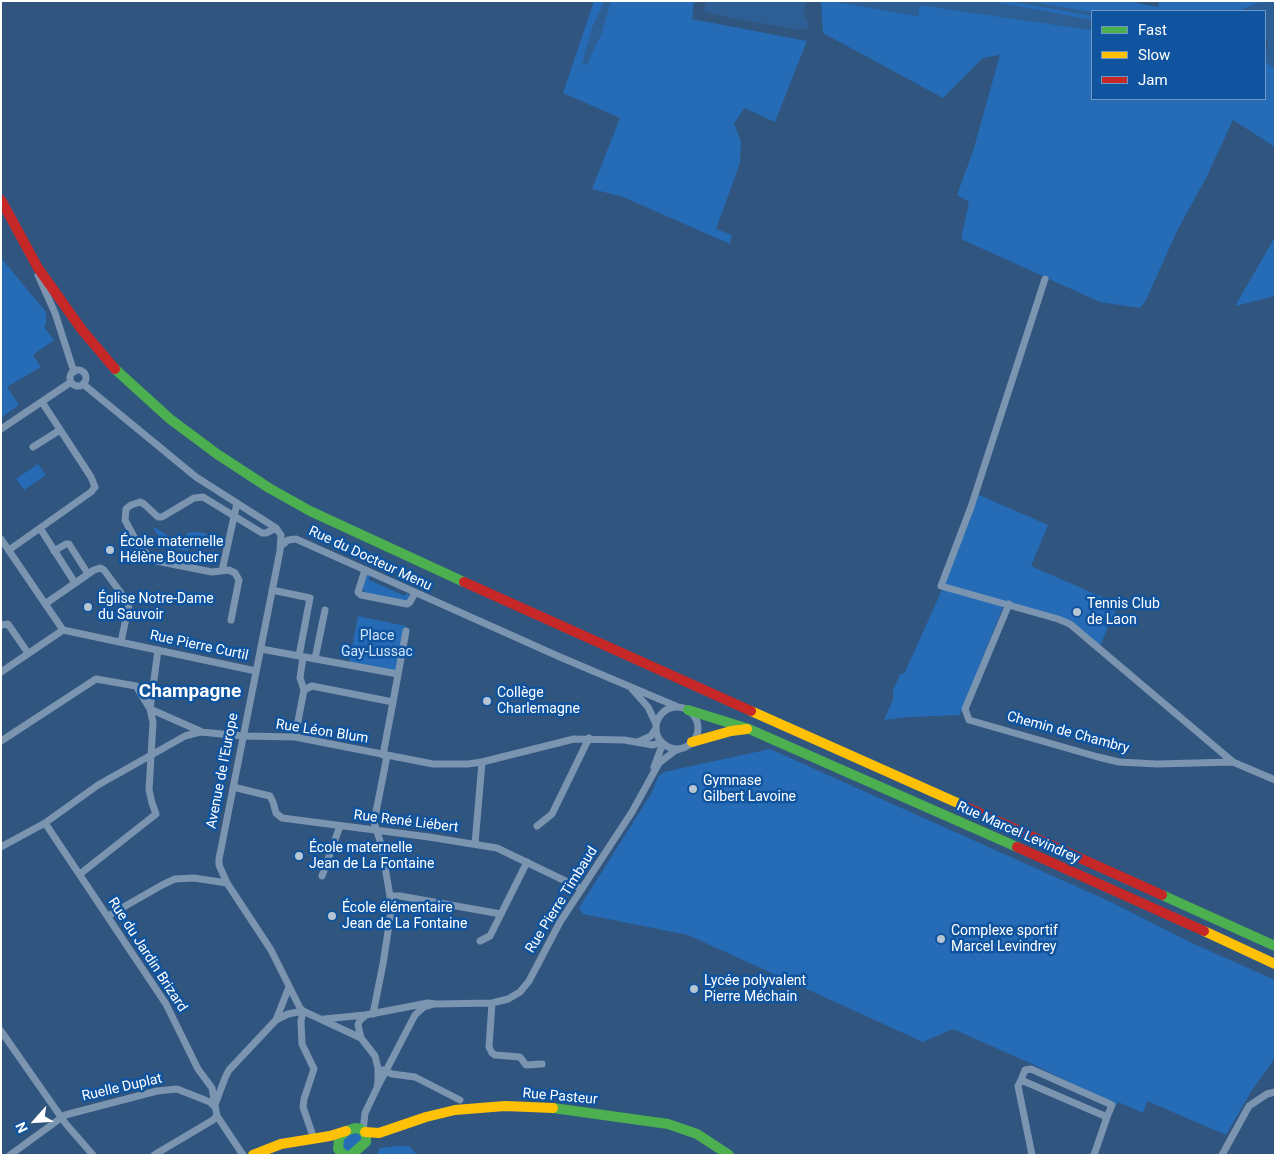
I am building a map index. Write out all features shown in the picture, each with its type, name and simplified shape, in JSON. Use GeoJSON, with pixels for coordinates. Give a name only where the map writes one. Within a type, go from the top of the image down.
{"type":"FeatureCollection","features":[{"type":"Feature","properties":{"kind":"main road"},"geometry":{"type":"LineString","coordinates":[[1,200],[38,268],[82,330],[122,376],[156,407],[191,434],[244,472],[290,501],[389,548],[1275,946]]}},
{"type":"Feature","properties":{"kind":"main road","name":"Rue Marcel Levindrey"},"geometry":{"type":"LineString","coordinates":[[688,710],[749,728],[1103,885],[1275,964]]}},
{"type":"Feature","properties":{"kind":"main road"},"geometry":{"type":"LineString","coordinates":[[692,742],[730,731],[749,728]]}},
{"type":"Feature","properties":{"kind":"main road","name":"Rue Pasteur"},"geometry":{"type":"LineString","coordinates":[[253,1155],[280,1144],[314,1139],[356,1128],[375,1134],[426,1117],[455,1110],[505,1106],[553,1108],[668,1124],[697,1134],[729,1155]]}},
{"type":"Feature","properties":{"kind":"main road"},"geometry":{"type":"LineString","coordinates":[[341,1152],[339,1138],[348,1130]]}},
{"type":"Feature","properties":{"kind":"main road"},"geometry":{"type":"LineString","coordinates":[[364,1131],[367,1140],[365,1145]]}},
{"type":"Feature","properties":{"kind":"main road","name":"Rue Pasteur"},"geometry":{"type":"LineString","coordinates":[[351,1155],[384,1132]]}},
{"type":"Feature","properties":{"kind":"main road"},"geometry":{"type":"LineString","coordinates":[[314,1139],[323,1140],[341,1152]]}},
{"type":"Feature","properties":{"kind":"street"},"geometry":{"type":"LineString","coordinates":[[25,247],[55,313],[74,372]]}},
{"type":"Feature","properties":{"kind":"street"},"geometry":{"type":"LineString","coordinates":[[1045,279],[971,506],[941,586],[1009,604],[1070,624],[1233,762],[1275,780]]}},
{"type":"Feature","properties":{"kind":"street"},"geometry":{"type":"LineString","coordinates":[[79,371],[85,375],[86,380],[83,384],[77,386],[72,382],[70,378],[74,372],[79,371]]}},
{"type":"Feature","properties":{"kind":"street"},"geometry":{"type":"LineString","coordinates":[[1,428],[72,382]]}},
{"type":"Feature","properties":{"kind":"street"},"geometry":{"type":"LineString","coordinates":[[83,384],[196,477],[276,528],[281,535],[281,546]]}},
{"type":"Feature","properties":{"kind":"street"},"geometry":{"type":"LineString","coordinates":[[9,550],[91,492],[95,487],[91,477],[42,402]]}},
{"type":"Feature","properties":{"kind":"street"},"geometry":{"type":"LineString","coordinates":[[33,447],[60,430]]}},
{"type":"Feature","properties":{"kind":"street"},"geometry":{"type":"LineString","coordinates":[[231,620],[239,580],[235,574],[230,570],[212,572],[156,561],[140,548],[125,520],[126,509],[140,502],[158,517],[162,518],[194,498],[203,497],[262,533],[276,528]]}},
{"type":"Feature","properties":{"kind":"street"},"geometry":{"type":"LineString","coordinates":[[222,571],[237,502]]}},
{"type":"Feature","properties":{"kind":"street"},"geometry":{"type":"LineString","coordinates":[[40,528],[75,583]]}},
{"type":"Feature","properties":{"kind":"street"},"geometry":{"type":"LineString","coordinates":[[1,539],[63,630],[1,672]]}},
{"type":"Feature","properties":{"kind":"street","name":"Rue du Docteur Menu"},"geometry":{"type":"LineString","coordinates":[[281,546],[288,540],[296,539],[415,593],[678,707]]}},
{"type":"Feature","properties":{"kind":"street"},"geometry":{"type":"LineString","coordinates":[[54,551],[69,544],[88,574]]}},
{"type":"Feature","properties":{"kind":"street","name":"Avenue de l'Europe"},"geometry":{"type":"LineString","coordinates":[[281,546],[218,859],[220,870],[227,883],[271,950],[298,1005],[303,1011]]}},
{"type":"Feature","properties":{"kind":"street"},"geometry":{"type":"LineString","coordinates":[[45,604],[88,574],[100,568],[104,570],[128,601],[129,607],[121,642]]}},
{"type":"Feature","properties":{"kind":"street"},"geometry":{"type":"LineString","coordinates":[[365,570],[358,592],[361,595],[407,604],[415,593]]}},
{"type":"Feature","properties":{"kind":"street"},"geometry":{"type":"LineString","coordinates":[[272,590],[310,598],[301,656],[300,678],[304,690],[294,737]]}},
{"type":"Feature","properties":{"kind":"street","name":"Chemin de Chambry"},"geometry":{"type":"LineString","coordinates":[[1009,604],[965,709],[969,720],[1119,762],[1134,764],[1233,762]]}},
{"type":"Feature","properties":{"kind":"street"},"geometry":{"type":"LineString","coordinates":[[315,659],[325,610]]}},
{"type":"Feature","properties":{"kind":"street"},"geometry":{"type":"LineString","coordinates":[[1,625],[8,624],[28,653]]}},
{"type":"Feature","properties":{"kind":"street","name":"Rue Pierre Curtil"},"geometry":{"type":"LineString","coordinates":[[63,630],[256,671]]}},
{"type":"Feature","properties":{"kind":"street"},"geometry":{"type":"LineString","coordinates":[[373,1014],[391,912],[390,896],[374,822],[374,814],[406,631]]}},
{"type":"Feature","properties":{"kind":"street"},"geometry":{"type":"LineString","coordinates":[[261,649],[398,674]]}},
{"type":"Feature","properties":{"kind":"street"},"geometry":{"type":"LineString","coordinates":[[80,874],[156,814],[149,790],[152,756],[151,690],[158,650]]}},
{"type":"Feature","properties":{"kind":"street"},"geometry":{"type":"LineString","coordinates":[[1,741],[96,679],[136,686],[150,709],[200,732]]}},
{"type":"Feature","properties":{"kind":"street"},"geometry":{"type":"LineString","coordinates":[[304,690],[312,686],[393,702]]}},
{"type":"Feature","properties":{"kind":"street","name":"Rue du Docteur Menu"},"geometry":{"type":"LineString","coordinates":[[632,688],[648,707],[656,726]]}},
{"type":"Feature","properties":{"kind":"street"},"geometry":{"type":"LineString","coordinates":[[638,742],[651,736],[656,726],[662,714],[666,710],[678,707],[688,710],[698,725],[696,737],[692,742],[680,749],[671,748],[662,742],[657,735],[656,726]]}},
{"type":"Feature","properties":{"kind":"street","name":"Rue Léon Blum"},"geometry":{"type":"LineString","coordinates":[[1,847],[45,823],[86,792],[186,736],[200,732],[243,736],[294,737],[433,764],[482,762],[574,739],[589,738],[653,745],[662,742]]}},
{"type":"Feature","properties":{"kind":"street"},"geometry":{"type":"LineString","coordinates":[[537,826],[552,814],[589,738]]}},
{"type":"Feature","properties":{"kind":"street"},"geometry":{"type":"LineString","coordinates":[[638,742],[650,747],[656,760]]}},
{"type":"Feature","properties":{"kind":"street","name":"Rue Pierre Timbaud"},"geometry":{"type":"LineString","coordinates":[[653,773],[662,742]]}},
{"type":"Feature","properties":{"kind":"street","name":"Rue Pierre Timbaud"},"geometry":{"type":"LineString","coordinates":[[322,1019],[373,1014],[428,1003],[492,1003],[508,999],[520,992],[560,922],[632,812],[653,773],[665,758],[680,749]]}},
{"type":"Feature","properties":{"kind":"street"},"geometry":{"type":"LineString","coordinates":[[475,844],[482,762]]}},
{"type":"Feature","properties":{"kind":"street","name":"Rue René Liébert"},"geometry":{"type":"LineString","coordinates":[[233,787],[270,796],[276,813],[282,818],[475,844],[505,850],[582,889]]}},
{"type":"Feature","properties":{"kind":"street","name":"Rue du Jardin Brizard"},"geometry":{"type":"LineString","coordinates":[[45,823],[166,1004],[198,1069],[212,1088],[217,1116],[243,1155]]}},
{"type":"Feature","properties":{"kind":"street"},"geometry":{"type":"LineString","coordinates":[[322,876],[340,826]]}},
{"type":"Feature","properties":{"kind":"street"},"geometry":{"type":"LineString","coordinates":[[480,942],[490,936],[527,862]]}},
{"type":"Feature","properties":{"kind":"street"},"geometry":{"type":"LineString","coordinates":[[108,916],[175,879],[194,878],[227,883]]}},
{"type":"Feature","properties":{"kind":"street"},"geometry":{"type":"LineString","coordinates":[[390,896],[400,896],[501,914]]}},
{"type":"Feature","properties":{"kind":"street"},"geometry":{"type":"LineString","coordinates":[[276,1020],[289,987]]}},
{"type":"Feature","properties":{"kind":"street"},"geometry":{"type":"LineString","coordinates":[[492,1003],[489,1048],[492,1053],[520,1057],[526,1065],[542,1064]]}},
{"type":"Feature","properties":{"kind":"street"},"geometry":{"type":"LineString","coordinates":[[348,1130],[365,1113],[407,1030],[420,1010],[428,1005],[436,1004]]}},
{"type":"Feature","properties":{"kind":"street"},"geometry":{"type":"LineString","coordinates":[[397,1009],[404,1011],[408,1016],[407,1030]]}},
{"type":"Feature","properties":{"kind":"street"},"geometry":{"type":"LineString","coordinates":[[215,1108],[229,1070],[276,1020],[288,1014],[303,1011],[361,1038]]}},
{"type":"Feature","properties":{"kind":"street"},"geometry":{"type":"LineString","coordinates":[[303,1011],[301,1041],[314,1069],[303,1107],[314,1139]]}},
{"type":"Feature","properties":{"kind":"street"},"geometry":{"type":"LineString","coordinates":[[365,1015],[358,1025],[361,1038],[374,1056],[378,1068],[377,1088]]}},
{"type":"Feature","properties":{"kind":"street"},"geometry":{"type":"LineString","coordinates":[[1,1031],[62,1117],[93,1155]]}},
{"type":"Feature","properties":{"kind":"street"},"geometry":{"type":"LineString","coordinates":[[378,1068],[387,1072],[415,1077],[460,1100]]}},
{"type":"Feature","properties":{"kind":"street"},"geometry":{"type":"LineString","coordinates":[[1032,1155],[1018,1086],[1025,1070],[1031,1069],[1112,1105],[1094,1155]]}},
{"type":"Feature","properties":{"kind":"street"},"geometry":{"type":"LineString","coordinates":[[1021,1080],[1107,1117]]}},
{"type":"Feature","properties":{"kind":"street","name":"Ruelle Duplat"},"geometry":{"type":"LineString","coordinates":[[10,1155],[68,1114],[157,1092],[177,1089],[210,1102],[215,1108]]}},
{"type":"Feature","properties":{"kind":"street"},"geometry":{"type":"LineString","coordinates":[[1222,1155],[1250,1106],[1267,1094],[1275,1092]]}},
{"type":"Feature","properties":{"kind":"street"},"geometry":{"type":"LineString","coordinates":[[364,1131],[365,1113]]}},
{"type":"Feature","properties":{"kind":"street"},"geometry":{"type":"LineString","coordinates":[[154,1155],[217,1116]]}},
{"type":"Feature","properties":{"kind":"green space"},"geometry":{"type":"Polygon","coordinates":[[[594,1],[694,1],[692,19],[807,41],[775,122],[744,108],[734,124],[741,141],[740,163],[716,229],[732,235],[730,244],[623,197],[592,189],[620,118],[563,93],[594,1]]]}},
{"type":"Feature","properties":{"kind":"green space"},"geometry":{"type":"Polygon","coordinates":[[[821,1],[832,1],[917,16],[920,5],[1091,30],[1091,100],[1266,100],[1266,61],[1275,70],[1275,147],[1233,120],[1206,178],[1177,231],[1146,300],[1140,308],[1100,302],[961,239],[969,202],[957,195],[973,151],[1000,55],[983,58],[943,98],[823,33],[821,1]]]}},
{"type":"Feature","properties":{"kind":"green space"},"geometry":{"type":"Polygon","coordinates":[[[988,1],[1127,1],[1158,7],[1159,1],[1264,1],[1242,10],[1091,10],[1091,20],[988,1]]]}},
{"type":"Feature","properties":{"kind":"green space"},"geometry":{"type":"Polygon","coordinates":[[[1275,237],[1275,296],[1235,306],[1275,237]]]}},
{"type":"Feature","properties":{"kind":"green space"},"geometry":{"type":"Polygon","coordinates":[[[1,258],[46,312],[46,325],[44,327],[54,340],[33,355],[41,367],[7,387],[19,405],[1,418],[1,258]]]}},
{"type":"Feature","properties":{"kind":"green space"},"geometry":{"type":"Polygon","coordinates":[[[38,464],[46,475],[24,490],[16,479],[38,464]]]}},
{"type":"Feature","properties":{"kind":"green space","name":"Tennis Club de Laon"},"geometry":{"type":"Polygon","coordinates":[[[979,495],[1048,525],[1031,566],[1118,604],[1100,646],[1067,620],[1005,602],[960,715],[884,720],[893,700],[893,690],[901,673],[904,674],[941,592],[976,497],[979,495]]]}},
{"type":"Feature","properties":{"kind":"green space"},"geometry":{"type":"Polygon","coordinates":[[[153,528],[156,528],[189,549],[187,551],[165,546],[153,528]]]}},
{"type":"Feature","properties":{"kind":"green space"},"geometry":{"type":"Polygon","coordinates":[[[187,533],[206,533],[210,541],[206,544],[200,541],[198,543],[204,546],[190,547],[187,542],[187,533]]]}},
{"type":"Feature","properties":{"kind":"green space"},"geometry":{"type":"Polygon","coordinates":[[[368,574],[370,575],[369,580],[405,596],[408,592],[410,599],[405,602],[367,595],[362,588],[365,577],[368,574]]]}},
{"type":"Feature","properties":{"kind":"green space","name":"Place Gay-Lussac"},"geometry":{"type":"Polygon","coordinates":[[[358,616],[406,626],[398,672],[349,663],[358,616]]]}},
{"type":"Feature","properties":{"kind":"green space","name":"Complexe sportif Marcel Levindrey"},"geometry":{"type":"Polygon","coordinates":[[[770,749],[1111,902],[1192,943],[1275,980],[1275,1058],[1252,1090],[1226,1135],[1147,1101],[1143,1113],[1118,1102],[1117,1105],[953,1029],[923,1042],[688,935],[583,914],[579,908],[651,794],[658,777],[664,772],[770,749]]]}},
{"type":"Feature","properties":{"kind":"green space"},"geometry":{"type":"Polygon","coordinates":[[[356,1130],[364,1140],[350,1153],[343,1151],[340,1140],[356,1130]]]}},
{"type":"Feature","properties":{"kind":"green space"},"geometry":{"type":"Polygon","coordinates":[[[409,1146],[417,1155],[377,1155],[380,1148],[409,1146]]]}},
{"type":"Feature","properties":{"kind":"shaded area"},"geometry":{"type":"Polygon","coordinates":[[[604,1],[611,1],[602,32],[587,65],[582,64],[592,28],[604,1]]]}},
{"type":"Feature","properties":{"kind":"shaded area"},"geometry":{"type":"Polygon","coordinates":[[[706,1],[807,1],[804,10],[808,28],[800,30],[726,17],[704,11],[706,1]]]}},
{"type":"Feature","properties":{"kind":"shaded area"},"geometry":{"type":"Polygon","coordinates":[[[832,1],[988,1],[1091,20],[1091,30],[920,5],[918,16],[832,1]]]}},
{"type":"Feature","properties":{"kind":"shaded area"},"geometry":{"type":"Polygon","coordinates":[[[1008,1],[1033,2],[1091,12],[1091,16],[1008,1]]]}},
{"type":"Feature","properties":{"kind":"shaded area"},"geometry":{"type":"Polygon","coordinates":[[[1264,1],[1275,1],[1275,70],[1266,61],[1268,41],[1266,39],[1266,10],[1243,9],[1264,1]]]}},
{"type":"Feature","properties":{"kind":"traffic: fast"},"geometry":{"type":"LineString","coordinates":[[115,369],[170,419],[217,454],[269,488],[310,511],[464,582]]}},
{"type":"Feature","properties":{"kind":"traffic: fast"},"geometry":{"type":"LineString","coordinates":[[688,710],[749,729],[1017,847]]}},
{"type":"Feature","properties":{"kind":"traffic: fast"},"geometry":{"type":"LineString","coordinates":[[1162,895],[1275,946]]}},
{"type":"Feature","properties":{"kind":"traffic: fast"},"geometry":{"type":"LineString","coordinates":[[553,1108],[668,1124],[697,1134],[729,1155]]}},
{"type":"Feature","properties":{"kind":"traffic: fast"},"geometry":{"type":"LineString","coordinates":[[344,1155],[338,1149],[339,1138],[346,1131],[355,1128],[361,1129],[366,1135],[366,1142],[351,1155]]}},
{"type":"Feature","properties":{"kind":"traffic: slow"},"geometry":{"type":"LineString","coordinates":[[751,711],[962,805]]}},
{"type":"Feature","properties":{"kind":"traffic: slow"},"geometry":{"type":"LineString","coordinates":[[692,742],[731,731],[747,729]]}},
{"type":"Feature","properties":{"kind":"traffic: slow"},"geometry":{"type":"LineString","coordinates":[[1204,931],[1275,964]]}},
{"type":"Feature","properties":{"kind":"traffic: slow"},"geometry":{"type":"LineString","coordinates":[[365,1132],[379,1133],[426,1117],[455,1110],[505,1106],[553,1108]]}},
{"type":"Feature","properties":{"kind":"traffic: slow"},"geometry":{"type":"LineString","coordinates":[[253,1155],[281,1144],[330,1136],[346,1131]]}},
{"type":"Feature","properties":{"kind":"traffic: jam"},"geometry":{"type":"LineString","coordinates":[[1,200],[38,268],[82,330],[115,369]]}},
{"type":"Feature","properties":{"kind":"traffic: jam"},"geometry":{"type":"LineString","coordinates":[[464,582],[751,711]]}},
{"type":"Feature","properties":{"kind":"traffic: jam"},"geometry":{"type":"LineString","coordinates":[[962,805],[1162,895]]}},
{"type":"Feature","properties":{"kind":"traffic: jam"},"geometry":{"type":"LineString","coordinates":[[1017,847],[1204,931]]}},
{"type":"Feature","properties":{"kind":"place","name":"École maternelle Hélène Boucher"},"geometry":{"type":"Point","coordinates":[110,550]}},
{"type":"Feature","properties":{"kind":"place","name":"Église Notre-Dame du Sauvoir"},"geometry":{"type":"Point","coordinates":[88,607]}},
{"type":"Feature","properties":{"kind":"place","name":"Tennis Club de Laon"},"geometry":{"type":"Point","coordinates":[1077,612]}},
{"type":"Feature","properties":{"kind":"place","name":"Collège Charlemagne"},"geometry":{"type":"Point","coordinates":[487,701]}},
{"type":"Feature","properties":{"kind":"place","name":"Gymnase Gilbert Lavoine"},"geometry":{"type":"Point","coordinates":[693,789]}},
{"type":"Feature","properties":{"kind":"place","name":"École maternelle Jean de La Fontaine"},"geometry":{"type":"Point","coordinates":[299,856]}},
{"type":"Feature","properties":{"kind":"place","name":"École élémentaire Jean de La Fontaine"},"geometry":{"type":"Point","coordinates":[332,916]}},
{"type":"Feature","properties":{"kind":"place","name":"Complexe sportif Marcel Levindrey"},"geometry":{"type":"Point","coordinates":[941,939]}},
{"type":"Feature","properties":{"kind":"place","name":"Lycée polyvalent Pierre Méchain"},"geometry":{"type":"Point","coordinates":[694,989]}},
{"type":"Feature","properties":{"kind":"district","name":"Champagne"},"geometry":{"type":"Point","coordinates":[190,692]}}]}
